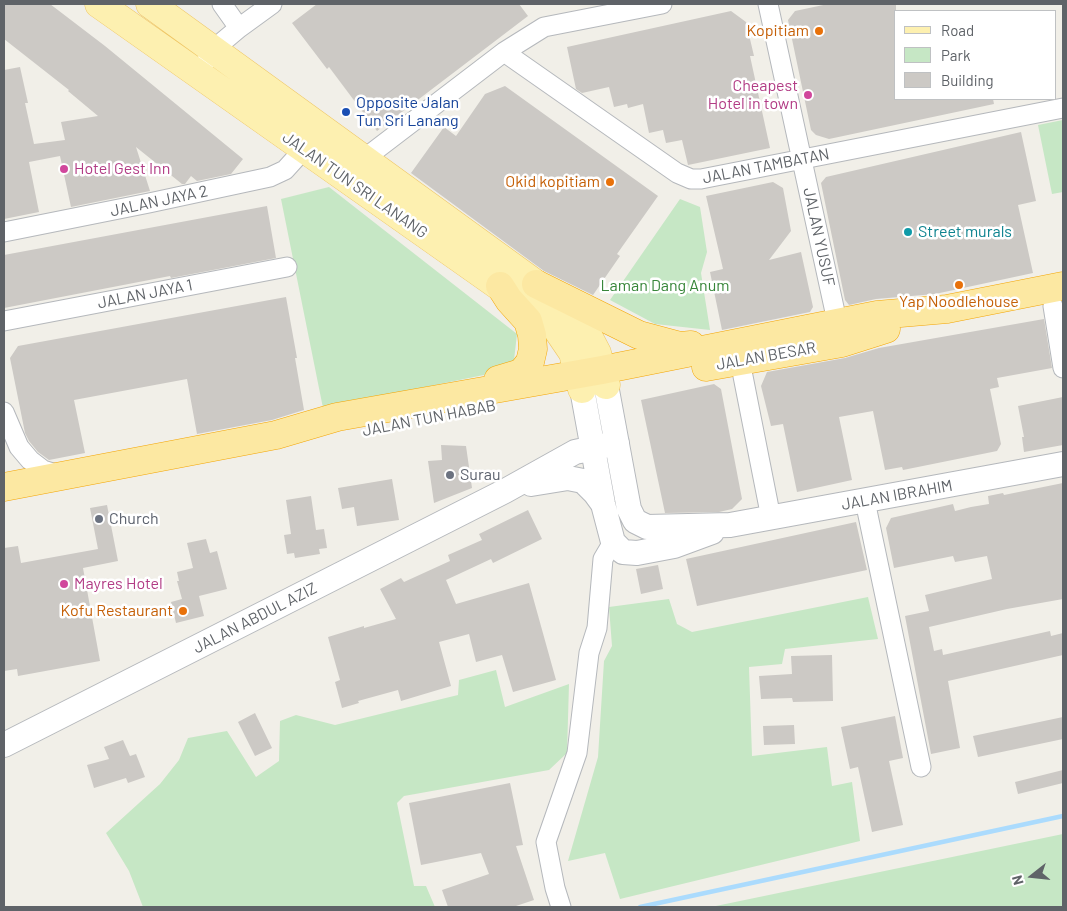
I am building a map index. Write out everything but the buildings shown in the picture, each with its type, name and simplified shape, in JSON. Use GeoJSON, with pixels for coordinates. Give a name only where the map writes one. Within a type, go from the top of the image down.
{"type":"FeatureCollection","features":[{"type":"Feature","properties":{"kind":"highway"},"geometry":{"type":"LineString","coordinates":[[536,284],[639,335],[680,346],[731,353]]}},
{"type":"Feature","properties":{"kind":"highway"},"geometry":{"type":"LineString","coordinates":[[452,396],[518,374],[527,368],[530,362],[533,350],[531,328],[528,321],[509,300],[500,286]]}},
{"type":"Feature","properties":{"kind":"highway","name":"JALAN BESAR"},"geometry":{"type":"LineString","coordinates":[[592,379],[840,333],[947,309],[1058,296]]}},
{"type":"Feature","properties":{"kind":"highway","name":"JALAN TUN HABAB"},"geometry":{"type":"LineString","coordinates":[[4,487],[276,435],[337,417],[452,396],[592,379]]}},
{"type":"Feature","properties":{"kind":"highway","name":"JALAN TUN HABAB"},"geometry":{"type":"LineString","coordinates":[[276,435],[337,435],[592,379]]}},
{"type":"Feature","properties":{"kind":"main road","name":"JALAN TUN SRI LANANG"},"geometry":{"type":"LineString","coordinates":[[99,4],[554,325],[592,379]]}},
{"type":"Feature","properties":{"kind":"main road","name":"JALAN TUN SRI LANANG"},"geometry":{"type":"LineString","coordinates":[[150,4],[536,284],[566,310],[586,332],[597,353],[592,379]]}},
{"type":"Feature","properties":{"kind":"street"},"geometry":{"type":"LineString","coordinates":[[222,4],[240,28]]}},
{"type":"Feature","properties":{"kind":"street"},"geometry":{"type":"LineString","coordinates":[[198,74],[214,50],[272,4]]}},
{"type":"Feature","properties":{"kind":"street"},"geometry":{"type":"LineString","coordinates":[[343,175],[504,52],[544,27],[662,4]]}},
{"type":"Feature","properties":{"kind":"street","name":"JALAN YUSUF"},"geometry":{"type":"LineString","coordinates":[[768,4],[840,333]]}},
{"type":"Feature","properties":{"kind":"street","name":"JALAN TAMBATAN"},"geometry":{"type":"LineString","coordinates":[[504,52],[681,176],[691,179],[702,179],[1063,108]]}},
{"type":"Feature","properties":{"kind":"street","name":"JALAN JAYA 2"},"geometry":{"type":"LineString","coordinates":[[4,232],[270,178],[285,170],[304,149]]}},
{"type":"Feature","properties":{"kind":"street","name":"JALAN JAYA 1"},"geometry":{"type":"LineString","coordinates":[[4,322],[287,267]]}},
{"type":"Feature","properties":{"kind":"street"},"geometry":{"type":"LineString","coordinates":[[1058,296],[1063,368]]}},
{"type":"Feature","properties":{"kind":"street"},"geometry":{"type":"LineString","coordinates":[[731,353],[771,518]]}},
{"type":"Feature","properties":{"kind":"street"},"geometry":{"type":"LineString","coordinates":[[561,907],[555,888],[546,842],[578,753],[589,653],[597,628],[603,559],[613,542],[603,504],[592,447],[592,379]]}},
{"type":"Feature","properties":{"kind":"street","name":"JALAN IBRAHIM"},"geometry":{"type":"LineString","coordinates":[[592,379],[617,443],[629,509],[635,521],[647,527],[730,525],[1063,464]]}},
{"type":"Feature","properties":{"kind":"street"},"geometry":{"type":"LineString","coordinates":[[4,412],[19,447],[30,460],[42,470],[59,475]]}},
{"type":"Feature","properties":{"kind":"street"},"geometry":{"type":"LineString","coordinates":[[505,491],[575,452],[617,443]]}},
{"type":"Feature","properties":{"kind":"street"},"geometry":{"type":"LineString","coordinates":[[505,491],[568,478],[582,481],[595,493],[603,504]]}},
{"type":"Feature","properties":{"kind":"street","name":"JALAN ABDUL AZIZ"},"geometry":{"type":"LineString","coordinates":[[4,745],[505,491]]}},
{"type":"Feature","properties":{"kind":"street"},"geometry":{"type":"LineString","coordinates":[[866,501],[921,767]]}},
{"type":"Feature","properties":{"kind":"street","name":"JALAN IBRAHIM"},"geometry":{"type":"LineString","coordinates":[[613,542],[623,552],[637,553],[674,546],[730,525]]}},
{"type":"Feature","properties":{"kind":"green space"},"geometry":{"type":"Polygon","coordinates":[[[1063,120],[1063,192],[1052,194],[1038,125],[1063,120]]]}},
{"type":"Feature","properties":{"kind":"green space"},"geometry":{"type":"Polygon","coordinates":[[[329,187],[517,334],[513,369],[323,408],[281,199],[329,187]]]}},
{"type":"Feature","properties":{"kind":"green space","name":"Laman Dang Anum"},"geometry":{"type":"Polygon","coordinates":[[[680,199],[700,207],[707,252],[701,273],[710,330],[655,324],[610,300],[680,199]]]}},
{"type":"Feature","properties":{"kind":"green space"},"geometry":{"type":"Polygon","coordinates":[[[868,597],[878,639],[785,649],[782,664],[749,667],[752,756],[827,747],[832,786],[852,782],[860,841],[620,899],[605,853],[568,861],[598,757],[604,661],[612,646],[609,607],[669,599],[677,624],[692,632],[868,597]]]}},
{"type":"Feature","properties":{"kind":"green space"},"geometry":{"type":"Polygon","coordinates":[[[496,670],[505,707],[569,684],[567,753],[549,770],[404,796],[397,803],[414,886],[426,886],[435,907],[143,907],[129,871],[106,833],[160,784],[179,760],[188,738],[227,731],[256,777],[279,761],[280,721],[296,715],[335,725],[458,695],[459,680],[496,670]]]}},
{"type":"Feature","properties":{"kind":"green space"},"geometry":{"type":"Polygon","coordinates":[[[1063,834],[1063,907],[711,907],[1063,834]]]}},
{"type":"Feature","properties":{"kind":"waterway"},"geometry":{"type":"LineString","coordinates":[[640,907],[1063,816]]}},
{"type":"Feature","properties":{"kind":"place","name":"Kopitiam"},"geometry":{"type":"Point","coordinates":[819,31]}},
{"type":"Feature","properties":{"kind":"place","name":"Cheapest Hotel in town"},"geometry":{"type":"Point","coordinates":[808,95]}},
{"type":"Feature","properties":{"kind":"place","name":"Opposite Jalan Tun Sri Lanang"},"geometry":{"type":"Point","coordinates":[346,112]}},
{"type":"Feature","properties":{"kind":"place","name":"Hotel Gest Inn"},"geometry":{"type":"Point","coordinates":[64,169]}},
{"type":"Feature","properties":{"kind":"place","name":"Okid kopitiam"},"geometry":{"type":"Point","coordinates":[610,182]}},
{"type":"Feature","properties":{"kind":"place","name":"Street murals"},"geometry":{"type":"Point","coordinates":[908,232]}},
{"type":"Feature","properties":{"kind":"place","name":"Yap Noodlehouse"},"geometry":{"type":"Point","coordinates":[959,285]}},
{"type":"Feature","properties":{"kind":"place","name":"Surau"},"geometry":{"type":"Point","coordinates":[450,475]}},
{"type":"Feature","properties":{"kind":"place","name":"Church"},"geometry":{"type":"Point","coordinates":[99,519]}},
{"type":"Feature","properties":{"kind":"place","name":"Mayres Hotel"},"geometry":{"type":"Point","coordinates":[64,584]}},
{"type":"Feature","properties":{"kind":"place","name":"Kofu Restaurant"},"geometry":{"type":"Point","coordinates":[183,611]}}]}
